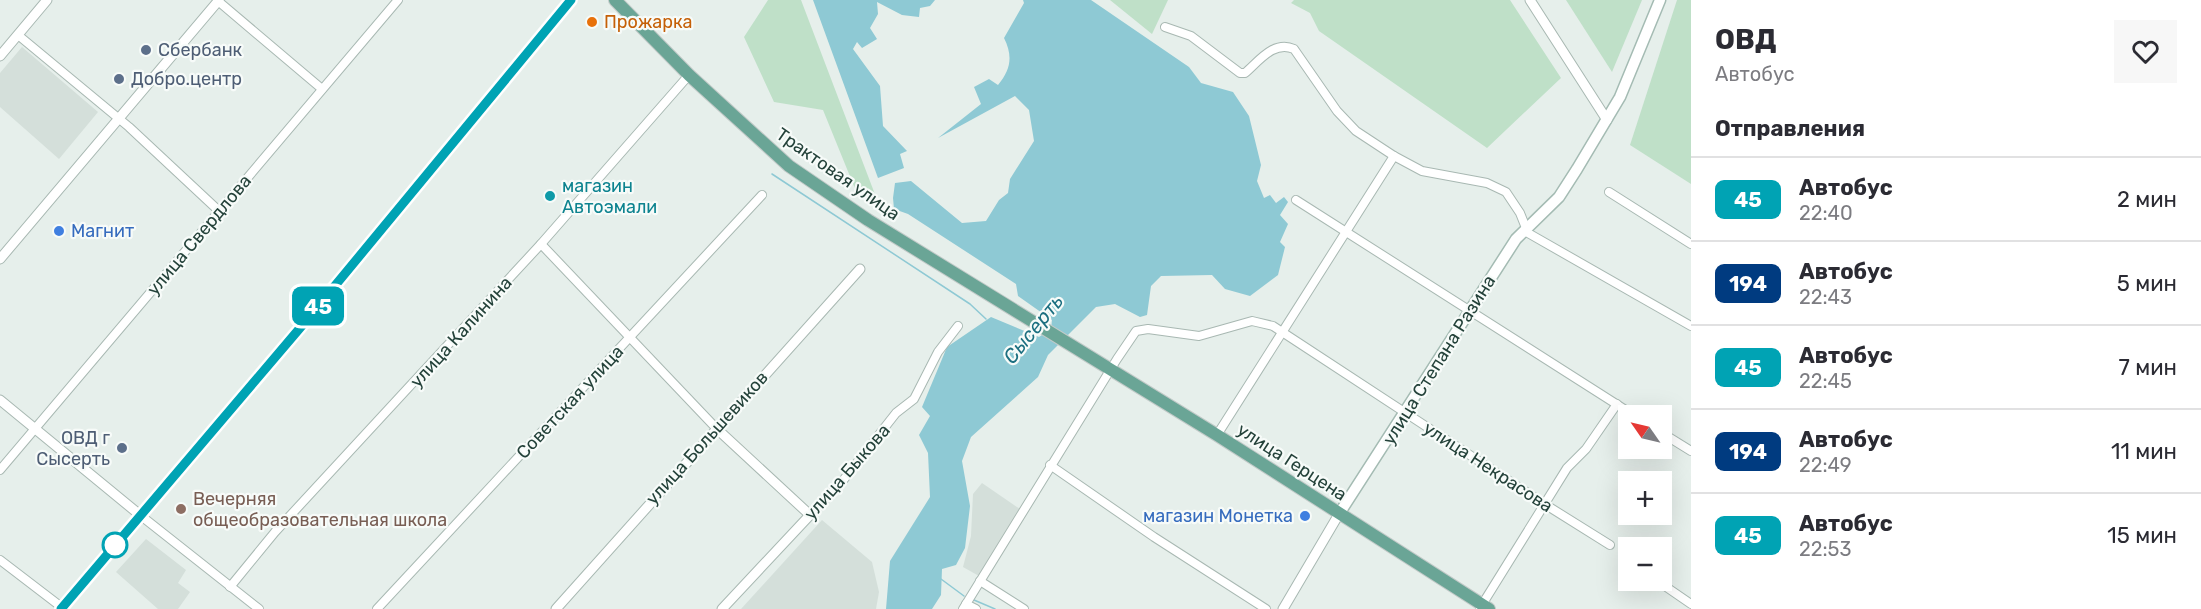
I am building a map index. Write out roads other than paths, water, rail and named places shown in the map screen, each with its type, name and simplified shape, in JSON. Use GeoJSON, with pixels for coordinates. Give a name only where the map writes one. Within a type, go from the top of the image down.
{"type":"FeatureCollection","features":[{"type":"Feature","properties":{"kind":"main road"},"geometry":{"type":"LineString","coordinates":[[62,609],[300,328],[571,0]]}},
{"type":"Feature","properties":{"kind":"main road","name":"Трактовая улица"},"geometry":{"type":"LineString","coordinates":[[615,0],[689,75],[789,166],[868,220],[1074,348]]}},
{"type":"Feature","properties":{"kind":"main road","name":"улица Степана Разина"},"geometry":{"type":"LineString","coordinates":[[1339,514],[1525,229],[1559,197],[1607,120],[1633,69],[1660,0]]}},
{"type":"Feature","properties":{"kind":"main road","name":"улица Герцена"},"geometry":{"type":"LineString","coordinates":[[1074,348],[1112,369],[1217,435],[1483,608]]}},
{"type":"Feature","properties":{"kind":"street"},"geometry":{"type":"LineString","coordinates":[[0,56],[47,0]]}},
{"type":"Feature","properties":{"kind":"street"},"geometry":{"type":"LineString","coordinates":[[0,259],[218,0],[322,89]]}},
{"type":"Feature","properties":{"kind":"street","name":"улица Свердлова"},"geometry":{"type":"LineString","coordinates":[[0,470],[398,0]]}},
{"type":"Feature","properties":{"kind":"street"},"geometry":{"type":"LineString","coordinates":[[1530,0],[1607,120]]}},
{"type":"Feature","properties":{"kind":"street"},"geometry":{"type":"LineString","coordinates":[[1165,27],[1191,36],[1240,73],[1245,73],[1265,53],[1286,45],[1294,49],[1337,111],[1356,131],[1422,171],[1487,183],[1506,192],[1520,213],[1528,233],[1691,326]]}},
{"type":"Feature","properties":{"kind":"street"},"geometry":{"type":"LineString","coordinates":[[18,35],[118,118],[219,211]]}},
{"type":"Feature","properties":{"kind":"street","name":"улица Калинина"},"geometry":{"type":"LineString","coordinates":[[230,587],[275,532],[541,244],[689,75]]}},
{"type":"Feature","properties":{"kind":"street"},"geometry":{"type":"LineString","coordinates":[[1217,435],[1394,156]]}},
{"type":"Feature","properties":{"kind":"street"},"geometry":{"type":"LineString","coordinates":[[1609,192],[1691,244]]}},
{"type":"Feature","properties":{"kind":"street","name":"Советская улица"},"geometry":{"type":"LineString","coordinates":[[377,609],[762,195]]}},
{"type":"Feature","properties":{"kind":"street"},"geometry":{"type":"LineString","coordinates":[[1296,200],[1617,404],[1586,449],[1567,468],[1483,608]]}},
{"type":"Feature","properties":{"kind":"street"},"geometry":{"type":"LineString","coordinates":[[541,244],[716,428],[810,515]]}},
{"type":"Feature","properties":{"kind":"street","name":"улица Большевиков"},"geometry":{"type":"LineString","coordinates":[[556,609],[860,269]]}},
{"type":"Feature","properties":{"kind":"street","name":"улица Некрасова"},"geometry":{"type":"LineString","coordinates":[[1112,369],[1136,331],[1148,329],[1199,336],[1252,321],[1273,326],[1546,506],[1610,545]]}},
{"type":"Feature","properties":{"kind":"street","name":"улица Быкова"},"geometry":{"type":"LineString","coordinates":[[722,609],[868,452],[896,413],[914,399],[938,352],[958,326]]}},
{"type":"Feature","properties":{"kind":"street"},"geometry":{"type":"LineString","coordinates":[[976,609],[964,606],[1112,369]]}},
{"type":"Feature","properties":{"kind":"street"},"geometry":{"type":"LineString","coordinates":[[0,400],[140,516],[259,609]]}},
{"type":"Feature","properties":{"kind":"street"},"geometry":{"type":"LineString","coordinates":[[1672,439],[1691,451]]}},
{"type":"Feature","properties":{"kind":"street"},"geometry":{"type":"LineString","coordinates":[[1050,465],[1154,537],[1266,609]]}},
{"type":"Feature","properties":{"kind":"street","name":"улица Степана Разина"},"geometry":{"type":"LineString","coordinates":[[1283,609],[1339,514]]}},
{"type":"Feature","properties":{"kind":"street"},"geometry":{"type":"LineString","coordinates":[[0,560],[62,609]]}},
{"type":"Feature","properties":{"kind":"street"},"geometry":{"type":"LineString","coordinates":[[980,581],[1024,609]]}},
{"type":"Feature","properties":{"kind":"street"},"geometry":{"type":"LineString","coordinates":[[1672,591],[1691,604]]}},
{"type":"Feature","properties":{"kind":"water"},"geometry":{"type":"Polygon","coordinates":[[[813,0],[935,0],[930,6],[920,8],[919,17],[902,15],[877,2],[878,14],[870,28],[877,39],[862,48],[857,42],[853,49],[880,86],[883,126],[907,151],[900,154],[904,168],[878,178],[813,0]]]}},
{"type":"Feature","properties":{"kind":"water"},"geometry":{"type":"Polygon","coordinates":[[[1023,0],[1091,0],[1189,67],[1201,83],[1233,92],[1249,116],[1261,165],[1257,181],[1264,198],[1270,195],[1276,203],[1284,197],[1288,202],[1280,215],[1288,224],[1280,242],[1285,247],[1278,275],[1250,296],[1225,289],[1212,275],[1161,276],[1151,286],[1147,315],[1140,317],[1115,304],[1096,307],[1048,355],[1038,377],[971,437],[962,461],[970,506],[965,548],[956,565],[942,569],[941,595],[932,609],[886,609],[890,561],[930,497],[928,453],[919,435],[930,416],[922,407],[947,347],[991,317],[1039,337],[1051,329],[1052,320],[1018,296],[1016,284],[908,214],[894,209],[893,198],[895,183],[911,181],[962,223],[986,221],[999,200],[1008,193],[1010,179],[1034,141],[1029,110],[1015,96],[938,138],[981,104],[974,87],[989,79],[998,85],[1002,79],[1009,62],[1009,51],[1004,38],[1024,3],[1023,0]]]}},
{"type":"Feature","properties":{"kind":"waterway"},"geometry":{"type":"LineString","coordinates":[[772,174],[970,304],[986,319]]}},
{"type":"Feature","properties":{"kind":"waterway"},"geometry":{"type":"LineString","coordinates":[[941,579],[964,596]]}},
{"type":"Feature","properties":{"kind":"waterway"},"geometry":{"type":"LineString","coordinates":[[974,600],[995,609]]}},
{"type":"Feature","properties":{"kind":"place","name":"Прожарка"},"geometry":{"type":"Point","coordinates":[592,22]}},
{"type":"Feature","properties":{"kind":"place","name":"Сбербанк"},"geometry":{"type":"Point","coordinates":[146,50]}},
{"type":"Feature","properties":{"kind":"place","name":"Добро.центр"},"geometry":{"type":"Point","coordinates":[119,79]}},
{"type":"Feature","properties":{"kind":"place","name":"магазин Автоэмали"},"geometry":{"type":"Point","coordinates":[550,196]}},
{"type":"Feature","properties":{"kind":"place","name":"Магнит"},"geometry":{"type":"Point","coordinates":[59,231]}},
{"type":"Feature","properties":{"kind":"place","name":"ОВД г Сысерть"},"geometry":{"type":"Point","coordinates":[122,448]}},
{"type":"Feature","properties":{"kind":"place","name":"Вечерняя общеобразовательная школа"},"geometry":{"type":"Point","coordinates":[181,509]}},
{"type":"Feature","properties":{"kind":"place","name":"магазин Монетка"},"geometry":{"type":"Point","coordinates":[1305,516]}},
{"type":"Feature","properties":{"kind":"water label","name":"Сысерть"},"geometry":{"type":"Point","coordinates":[1033,329]}}]}
